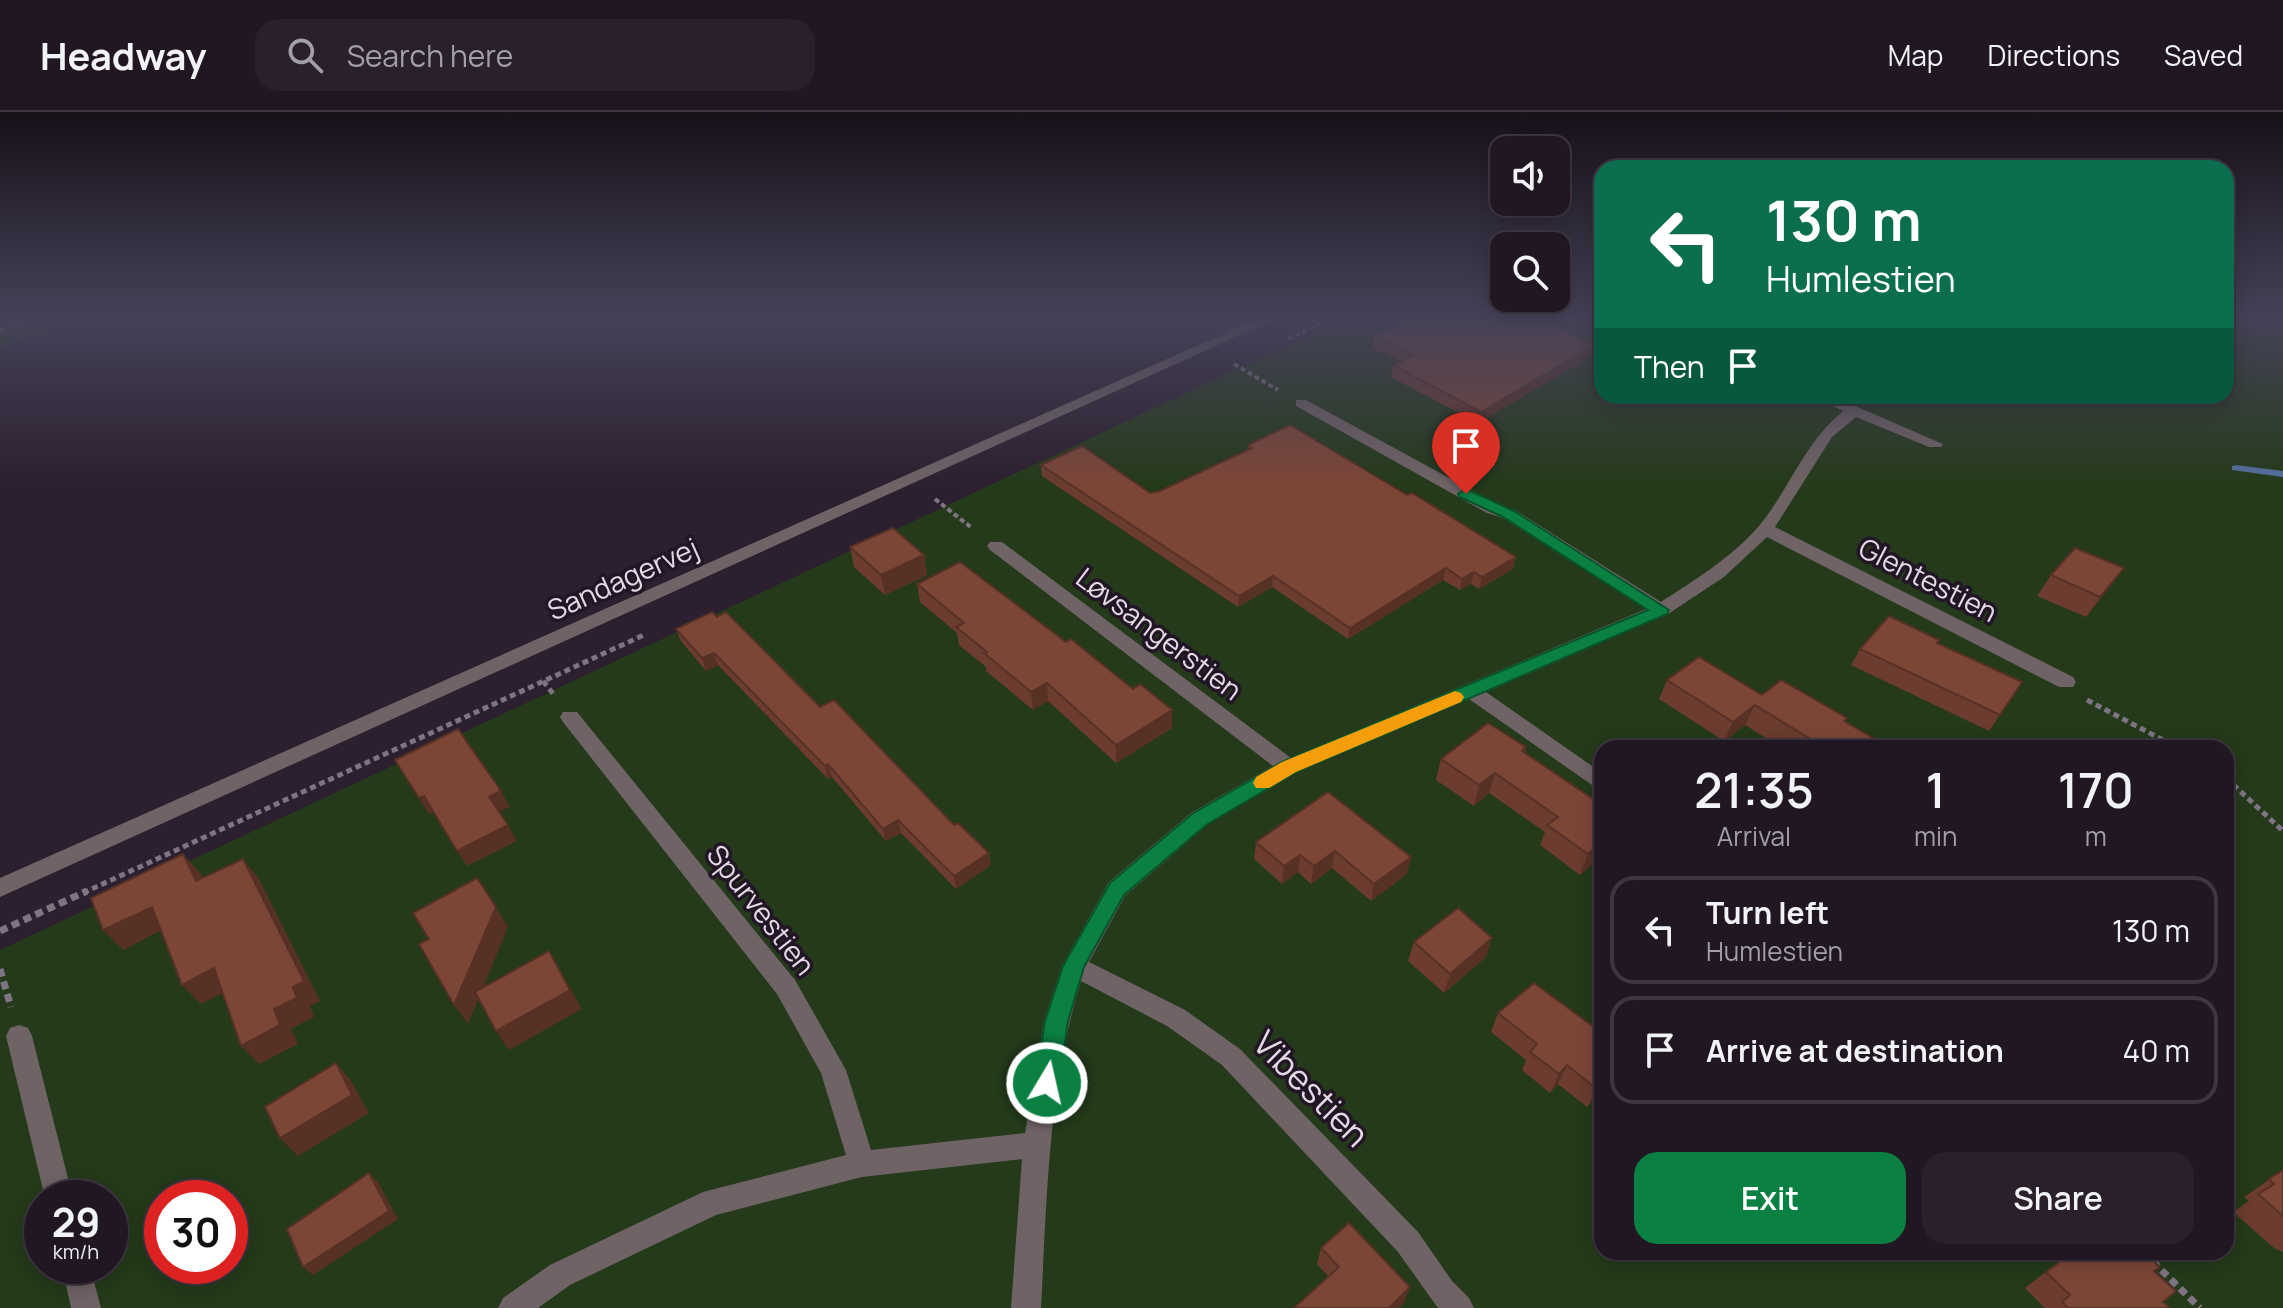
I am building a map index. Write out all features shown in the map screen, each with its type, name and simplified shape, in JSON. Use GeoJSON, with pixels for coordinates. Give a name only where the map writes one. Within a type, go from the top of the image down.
{"type":"FeatureCollection","features":[{"type":"Feature","properties":{"kind":"street","name":"Sandagervej"},"geometry":{"type":"LineString","coordinates":[[0,888],[1144,375]]}},
{"type":"Feature","properties":{"kind":"street"},"geometry":{"type":"LineString","coordinates":[[1301,403],[1493,509],[1509,514],[1661,610]]}},
{"type":"Feature","properties":{"kind":"street"},"geometry":{"type":"LineString","coordinates":[[1839,404],[1935,444]]}},
{"type":"Feature","properties":{"kind":"street"},"geometry":{"type":"LineString","coordinates":[[1026,1308],[1037,1145],[1056,1021],[1074,966],[1117,889],[1199,819],[1289,767],[1661,610],[1718,573],[1765,529],[1826,434],[1854,410]]}},
{"type":"Feature","properties":{"kind":"street","name":"Glentestien"},"geometry":{"type":"LineString","coordinates":[[1765,529],[2066,682]]}},
{"type":"Feature","properties":{"kind":"street","name":"Løvsangerstien"},"geometry":{"type":"LineString","coordinates":[[996,546],[1289,767]]}},
{"type":"Feature","properties":{"kind":"street"},"geometry":{"type":"LineString","coordinates":[[1471,691],[1594,778]]}},
{"type":"Feature","properties":{"kind":"street","name":"Spurvestien"},"geometry":{"type":"LineString","coordinates":[[570,717],[786,987],[833,1070],[862,1164]]}},
{"type":"Feature","properties":{"kind":"street","name":"Vibestien"},"geometry":{"type":"LineString","coordinates":[[1074,966],[1176,1018],[1231,1057],[1408,1242],[1442,1291],[1459,1308]]}},
{"type":"Feature","properties":{"kind":"street"},"geometry":{"type":"LineString","coordinates":[[19,1036],[55,1180]]}},
{"type":"Feature","properties":{"kind":"street"},"geometry":{"type":"LineString","coordinates":[[513,1308],[560,1275],[713,1202],[862,1164],[1037,1145]]}},
{"type":"Feature","properties":{"kind":"street"},"geometry":{"type":"LineString","coordinates":[[80,1284],[86,1308]]}},
{"type":"Feature","properties":{"kind":"path"},"geometry":{"type":"LineString","coordinates":[[1253,375],[1301,403]]}},
{"type":"Feature","properties":{"kind":"path"},"geometry":{"type":"LineString","coordinates":[[935,499],[996,546]]}},
{"type":"Feature","properties":{"kind":"path"},"geometry":{"type":"LineString","coordinates":[[2066,682],[2062,687],[2163,740]]}},
{"type":"Feature","properties":{"kind":"path"},"geometry":{"type":"LineString","coordinates":[[2234,785],[2283,831]]}},
{"type":"Feature","properties":{"kind":"path"},"geometry":{"type":"LineString","coordinates":[[2151,1260],[2200,1308]]}},
{"type":"Feature","properties":{"kind":"green space"},"geometry":{"type":"Polygon","coordinates":[[[1225,375],[1594,375],[1594,404],[2234,404],[2234,375],[2283,375],[2283,1308],[0,1308],[0,950],[1225,375]]]}},
{"type":"Feature","properties":{"kind":"building"},"geometry":{"type":"Polygon","coordinates":[[[1411,375],[1544,375],[1481,412],[1411,375]]]}},
{"type":"Feature","properties":{"kind":"building"},"geometry":{"type":"Polygon","coordinates":[[[1290,425],[1407,495],[1412,493],[1516,557],[1482,577],[1474,572],[1462,579],[1446,568],[1350,628],[1273,576],[1239,596],[1041,465],[1082,446],[1150,493],[1252,448],[1248,445],[1290,425]]]}},
{"type":"Feature","properties":{"kind":"building"},"geometry":{"type":"Polygon","coordinates":[[[893,528],[924,555],[881,575],[850,547],[893,528]]]}},
{"type":"Feature","properties":{"kind":"building"},"geometry":{"type":"Polygon","coordinates":[[[2075,548],[2124,568],[2100,597],[2051,575],[2075,548]]]}},
{"type":"Feature","properties":{"kind":"building"},"geometry":{"type":"Polygon","coordinates":[[[960,562],[1066,642],[1071,639],[1133,689],[1140,684],[1172,710],[1116,745],[1047,683],[1031,692],[956,627],[964,623],[917,584],[960,562]]]}},
{"type":"Feature","properties":{"kind":"building"},"geometry":{"type":"Polygon","coordinates":[[[712,612],[717,617],[726,612],[820,707],[834,700],[954,825],[958,823],[989,853],[954,876],[898,820],[883,829],[828,764],[825,766],[714,653],[702,658],[676,629],[712,612]]]}},
{"type":"Feature","properties":{"kind":"building"},"geometry":{"type":"Polygon","coordinates":[[[1889,616],[1939,640],[1937,643],[2022,682],[2000,715],[1860,649],[1889,616]]]}},
{"type":"Feature","properties":{"kind":"building"},"geometry":{"type":"Polygon","coordinates":[[[1699,657],[1762,695],[1781,680],[1847,718],[1844,721],[1876,740],[1812,740],[1755,705],[1733,722],[1667,680],[1699,657]]]}},
{"type":"Feature","properties":{"kind":"building"},"geometry":{"type":"Polygon","coordinates":[[[1488,723],[1526,747],[1522,751],[1594,800],[1594,849],[1588,854],[1547,825],[1558,817],[1495,773],[1479,785],[1441,759],[1488,723]]]}},
{"type":"Feature","properties":{"kind":"building"},"geometry":{"type":"Polygon","coordinates":[[[458,729],[501,791],[489,797],[508,825],[457,851],[424,796],[419,798],[395,760],[458,729]]]}},
{"type":"Feature","properties":{"kind":"building"},"geometry":{"type":"Polygon","coordinates":[[[1328,792],[1411,857],[1374,884],[1335,851],[1314,866],[1300,855],[1284,866],[1256,842],[1328,792]]]}},
{"type":"Feature","properties":{"kind":"building"},"geometry":{"type":"Polygon","coordinates":[[[183,854],[196,881],[243,859],[304,981],[293,987],[297,998],[274,1009],[280,1025],[241,1046],[214,968],[182,985],[152,907],[103,930],[91,898],[183,854]]]}},
{"type":"Feature","properties":{"kind":"building"},"geometry":{"type":"Polygon","coordinates":[[[477,878],[496,907],[454,1005],[419,944],[429,939],[413,913],[477,878]]]}},
{"type":"Feature","properties":{"kind":"building"},"geometry":{"type":"Polygon","coordinates":[[[1458,908],[1492,938],[1450,974],[1414,942],[1458,908]]]}},
{"type":"Feature","properties":{"kind":"building"},"geometry":{"type":"Polygon","coordinates":[[[549,951],[570,990],[496,1031],[475,992],[549,951]]]}},
{"type":"Feature","properties":{"kind":"building"},"geometry":{"type":"Polygon","coordinates":[[[1534,983],[1594,1027],[1594,1087],[1567,1065],[1559,1074],[1530,1052],[1537,1044],[1498,1013],[1534,983]]]}},
{"type":"Feature","properties":{"kind":"building"},"geometry":{"type":"Polygon","coordinates":[[[336,1063],[352,1095],[280,1138],[265,1107],[336,1063]]]}},
{"type":"Feature","properties":{"kind":"building"},"geometry":{"type":"Polygon","coordinates":[[[2283,1170],[2283,1216],[2258,1194],[2274,1184],[2269,1179],[2283,1170]]]}},
{"type":"Feature","properties":{"kind":"building"},"geometry":{"type":"Polygon","coordinates":[[[369,1173],[389,1211],[303,1267],[287,1229],[369,1173]]]}},
{"type":"Feature","properties":{"kind":"building"},"geometry":{"type":"Polygon","coordinates":[[[1349,1223],[1410,1287],[1389,1308],[1294,1308],[1339,1267],[1321,1248],[1349,1223]]]}},
{"type":"Feature","properties":{"kind":"building"},"geometry":{"type":"Polygon","coordinates":[[[2062,1260],[2152,1260],[2160,1267],[2154,1271],[2176,1291],[2163,1302],[2170,1308],[2068,1308],[2062,1302],[2070,1295],[2046,1272],[2062,1260]]]}},
{"type":"Feature","properties":{"kind":"waterway"},"geometry":{"type":"LineString","coordinates":[[2236,468],[2283,474]]}},
{"type":"Feature","properties":{"kind":"slow traffic"},"geometry":{"type":"LineString","coordinates":[[1262,783],[1289,767],[1455,697]]}},
{"type":"Feature","properties":{"kind":"route"},"geometry":{"type":"LineString","coordinates":[[1047,1083],[1056,1021],[1074,966],[1117,889],[1199,819],[1289,767],[1661,610],[1509,514],[1466,494]]}}]}
